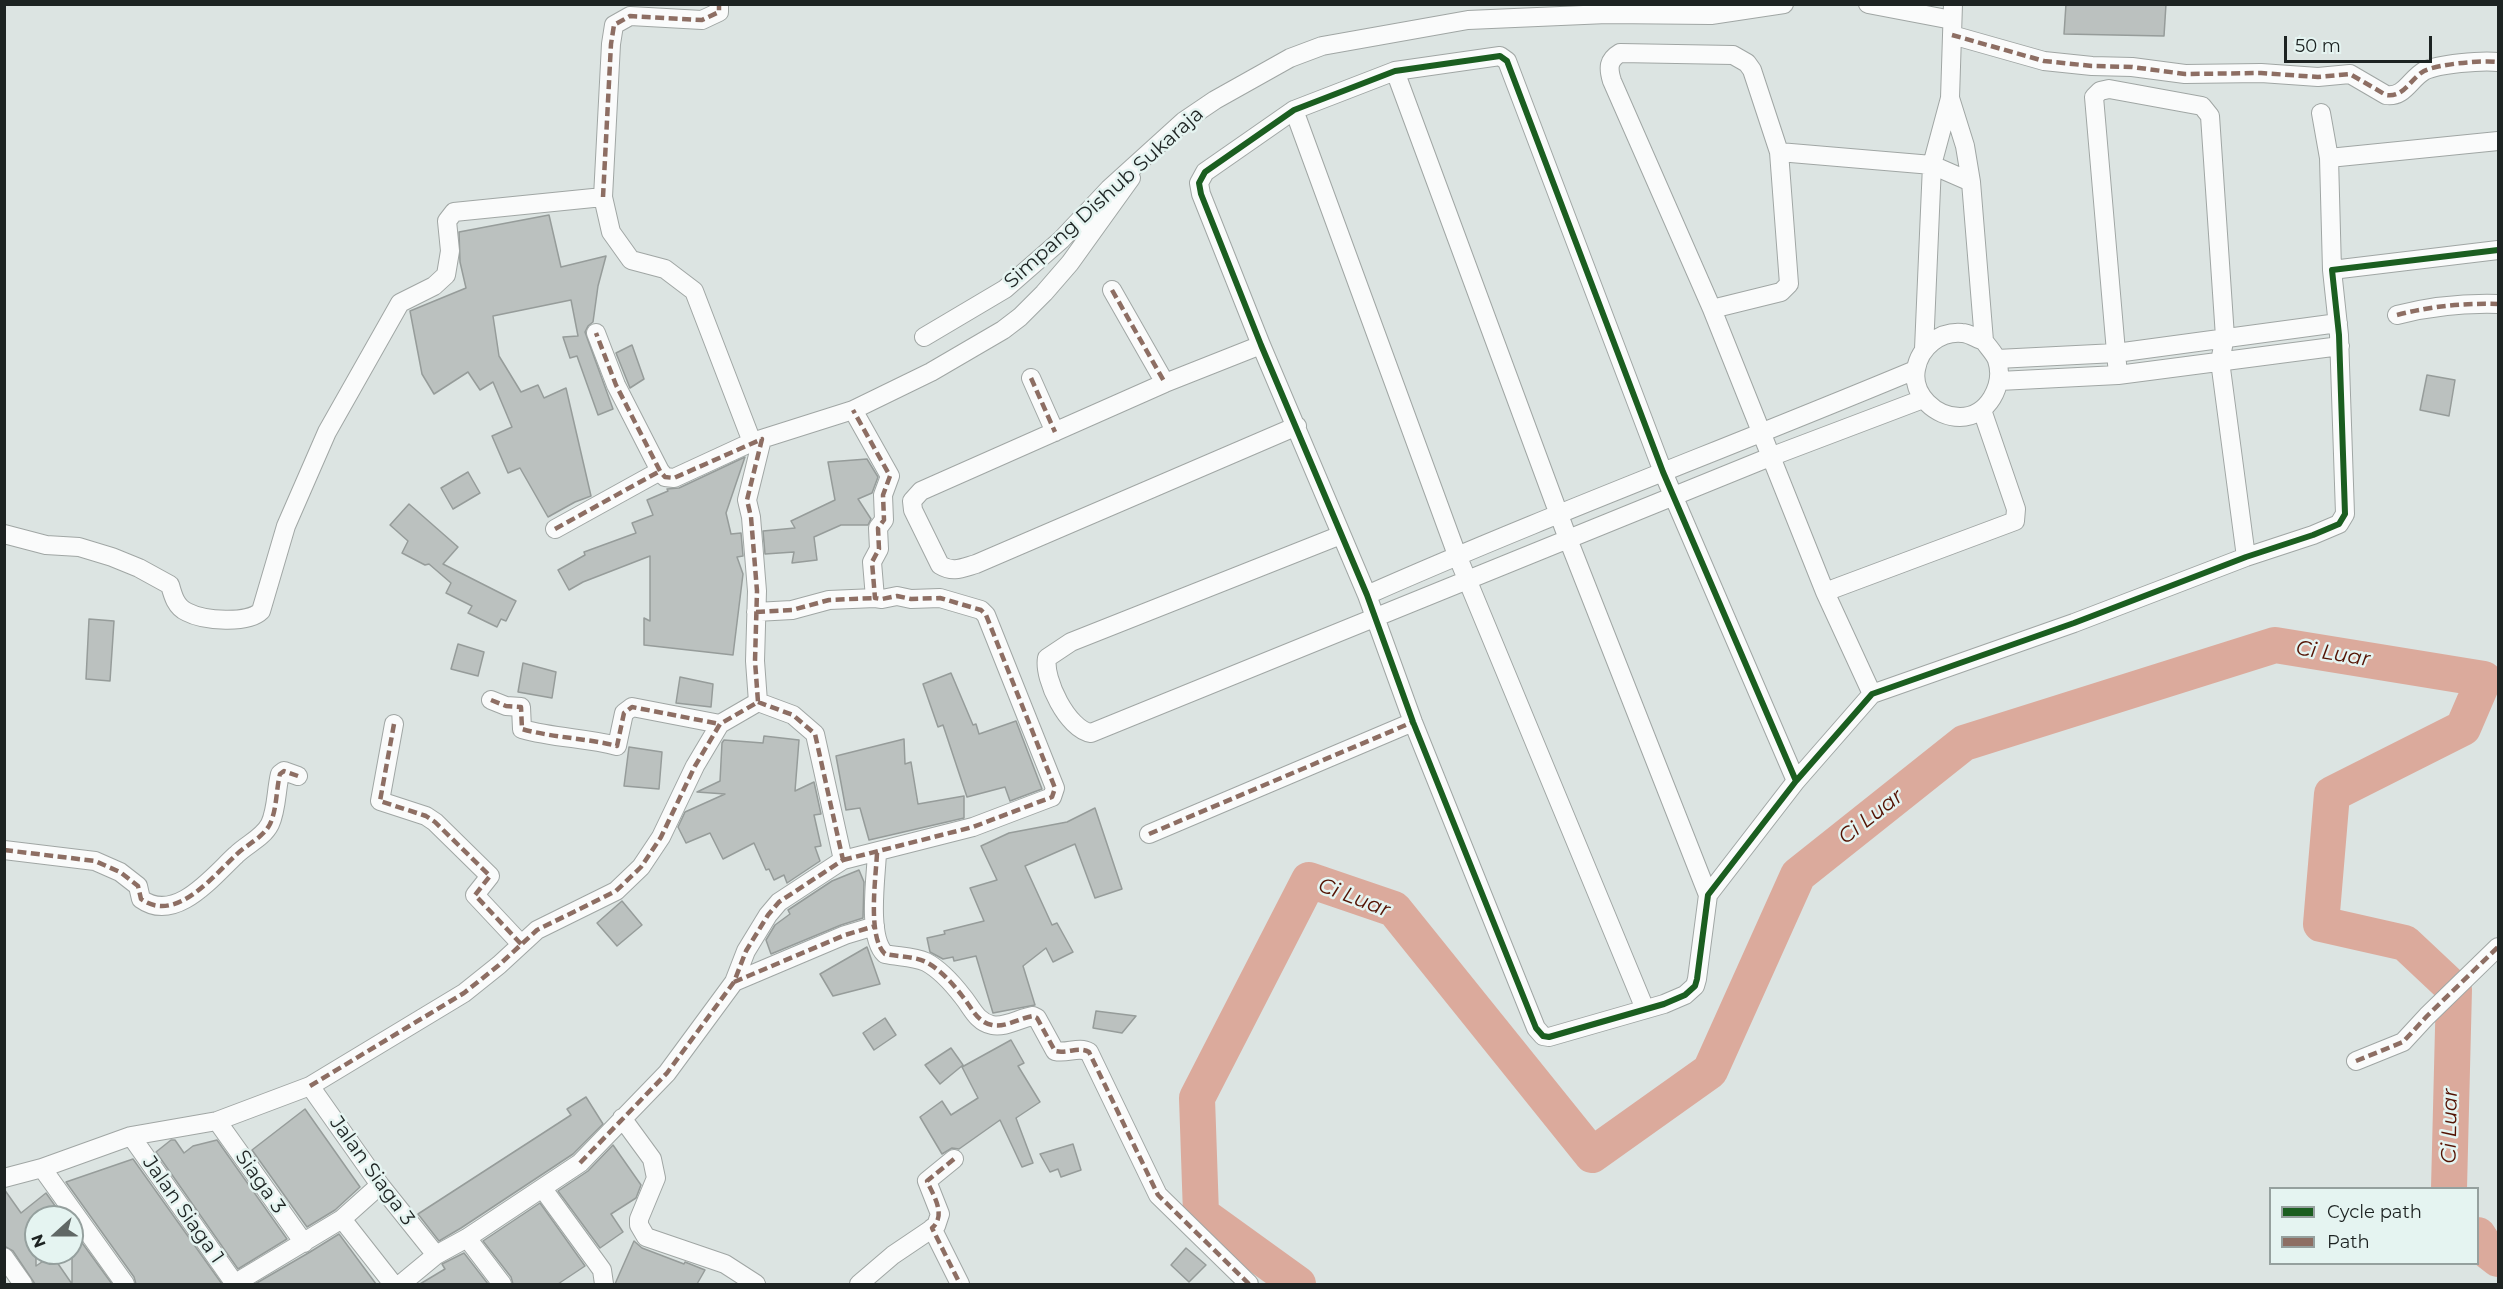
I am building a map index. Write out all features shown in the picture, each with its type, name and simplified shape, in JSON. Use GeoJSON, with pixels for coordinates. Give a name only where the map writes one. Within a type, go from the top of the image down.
{"type":"FeatureCollection","features":[{"type":"Feature","properties":{"kind":"street"},"geometry":{"type":"LineString","coordinates":[[719,4],[719,12],[702,20],[630,16],[614,25],[603,197],[611,232],[631,260],[665,269],[694,291],[757,440],[747,500],[751,517],[756,580],[755,661],[758,702]]}},
{"type":"Feature","properties":{"kind":"street","name":"Simpang Dishub Sukaraja"},"geometry":{"type":"LineString","coordinates":[[924,337],[1005,289],[1061,240],[1109,189],[1184,122],[1215,100],[1290,58],[1322,46],[1468,20],[1607,14],[1711,15],[1784,4]]}},
{"type":"Feature","properties":{"kind":"street"},"geometry":{"type":"LineString","coordinates":[[1868,4],[1952,20],[2044,61],[2185,74],[2261,73],[2318,77],[2350,74],[2392,96],[2400,93],[2422,72],[2434,67],[2499,62]]}},
{"type":"Feature","properties":{"kind":"street"},"geometry":{"type":"LineString","coordinates":[[1950,99],[1965,146],[1971,182],[1984,341],[1997,359],[2000,381],[1994,397],[1982,410],[1962,417],[1940,413],[1923,399],[1916,385],[1916,370],[1924,349],[1932,165],[1950,99],[1952,20]]}},
{"type":"Feature","properties":{"kind":"street"},"geometry":{"type":"LineString","coordinates":[[1712,309],[1781,292],[1790,284],[1779,152],[1752,70],[1738,57],[1620,54],[1612,58],[1609,72],[1612,81],[1712,309],[1825,592],[1872,694]]}},
{"type":"Feature","properties":{"kind":"street"},"geometry":{"type":"LineString","coordinates":[[1796,781],[1663,471],[1511,65],[1500,56],[1395,71],[1294,110],[1205,172],[1199,183],[1261,345],[1367,595],[1413,722],[1539,1032],[1549,1037],[1645,1010],[1685,995],[1695,986],[1708,895],[1796,781],[1872,694],[2074,623],[2246,556],[2313,535],[2339,524],[2345,513],[2340,346],[2332,270],[2329,158],[2321,113]]}},
{"type":"Feature","properties":{"kind":"street"},"geometry":{"type":"LineString","coordinates":[[1395,71],[1559,515],[1708,895]]}},
{"type":"Feature","properties":{"kind":"street"},"geometry":{"type":"LineString","coordinates":[[2118,375],[2094,97],[2100,91],[2109,88],[2202,106],[2208,112],[2224,337],[2220,361],[2246,556]]}},
{"type":"Feature","properties":{"kind":"street"},"geometry":{"type":"LineString","coordinates":[[1294,110],[1457,555],[1645,1010]]}},
{"type":"Feature","properties":{"kind":"street"},"geometry":{"type":"LineString","coordinates":[[2329,158],[2499,141]]}},
{"type":"Feature","properties":{"kind":"street"},"geometry":{"type":"LineString","coordinates":[[1779,152],[1932,165],[1971,182]]}},
{"type":"Feature","properties":{"kind":"street"},"geometry":{"type":"LineString","coordinates":[[596,333],[616,385],[660,471],[665,477],[674,478],[757,440],[853,410],[931,372],[1020,317],[1070,263],[1125,188],[1141,161]]}},
{"type":"Feature","properties":{"kind":"street"},"geometry":{"type":"LineString","coordinates":[[4,534],[46,545],[79,547],[139,568],[170,585],[174,601],[187,612],[226,620],[256,616],[261,611],[286,526],[327,432],[375,345],[400,303],[434,285],[446,275],[450,251],[447,221],[451,214],[603,197]]}},
{"type":"Feature","properties":{"kind":"street"},"geometry":{"type":"LineString","coordinates":[[2332,270],[2499,250]]}},
{"type":"Feature","properties":{"kind":"street"},"geometry":{"type":"LineString","coordinates":[[1112,290],[1165,383]]}},
{"type":"Feature","properties":{"kind":"street"},"geometry":{"type":"LineString","coordinates":[[2397,315],[2433,306],[2499,303]]}},
{"type":"Feature","properties":{"kind":"street"},"geometry":{"type":"LineString","coordinates":[[1997,359],[2116,353],[2338,322]]}},
{"type":"Feature","properties":{"kind":"street"},"geometry":{"type":"LineString","coordinates":[[1924,349],[1941,336],[1952,334],[1963,333],[1984,341]]}},
{"type":"Feature","properties":{"kind":"street"},"geometry":{"type":"LineString","coordinates":[[1261,345],[1165,383],[921,491],[912,501],[914,510],[940,565],[948,570],[955,570],[976,564],[1297,426]]}},
{"type":"Feature","properties":{"kind":"street"},"geometry":{"type":"LineString","coordinates":[[2000,381],[2118,375],[2340,346]]}},
{"type":"Feature","properties":{"kind":"street"},"geometry":{"type":"LineString","coordinates":[[1367,595],[1457,555],[1663,471],[1761,435],[1916,370]]}},
{"type":"Feature","properties":{"kind":"street"},"geometry":{"type":"LineString","coordinates":[[1031,378],[1055,432]]}},
{"type":"Feature","properties":{"kind":"street"},"geometry":{"type":"LineString","coordinates":[[1341,535],[1071,642],[1050,654],[1046,662],[1054,696],[1082,731],[1091,733],[1568,538],[1923,399]]}},
{"type":"Feature","properties":{"kind":"street"},"geometry":{"type":"LineString","coordinates":[[853,410],[890,476],[883,495],[884,520],[878,528],[879,549],[872,562],[875,598]]}},
{"type":"Feature","properties":{"kind":"street"},"geometry":{"type":"LineString","coordinates":[[1825,592],[2015,521],[2016,509],[1982,410]]}},
{"type":"Feature","properties":{"kind":"street"},"geometry":{"type":"LineString","coordinates":[[555,529],[660,471]]}},
{"type":"Feature","properties":{"kind":"street"},"geometry":{"type":"LineString","coordinates":[[401,1284],[436,1255],[467,1238],[580,1163],[667,1072],[734,982],[751,941],[779,902],[843,860],[973,827],[1052,797],[1055,788],[986,615],[981,610],[940,598],[911,599],[897,596],[882,599],[829,600],[792,609],[756,612]]}},
{"type":"Feature","properties":{"kind":"street"},"geometry":{"type":"LineString","coordinates":[[491,700],[506,706],[520,707],[522,729],[544,735],[597,741],[617,746],[624,713],[632,706],[720,724]]}},
{"type":"Feature","properties":{"kind":"street"},"geometry":{"type":"LineString","coordinates":[[4,1178],[42,1168],[131,1136],[217,1121],[310,1086],[464,993],[537,930],[616,891],[641,867],[662,837],[685,784],[720,724],[758,702]]}},
{"type":"Feature","properties":{"kind":"street"},"geometry":{"type":"LineString","coordinates":[[758,702],[792,715],[815,734],[843,860]]}},
{"type":"Feature","properties":{"kind":"street"},"geometry":{"type":"LineString","coordinates":[[1149,834],[1413,722]]}},
{"type":"Feature","properties":{"kind":"street"},"geometry":{"type":"LineString","coordinates":[[394,724],[380,801],[426,816],[442,827],[490,876],[475,895],[521,944]]}},
{"type":"Feature","properties":{"kind":"street"},"geometry":{"type":"LineString","coordinates":[[4,850],[95,861],[120,872],[138,886],[141,899],[148,904],[176,905],[209,882],[237,853],[258,838],[270,824],[280,774],[284,771],[298,776]]}},
{"type":"Feature","properties":{"kind":"street"},"geometry":{"type":"LineString","coordinates":[[877,853],[875,926],[878,945],[885,954],[915,958],[933,968],[952,984],[982,1021],[999,1026],[1033,1016],[1037,1018],[1056,1051],[1084,1049],[1089,1052],[1158,1195],[1249,1284]]}},
{"type":"Feature","properties":{"kind":"street"},"geometry":{"type":"LineString","coordinates":[[734,982],[844,935],[875,926]]}},
{"type":"Feature","properties":{"kind":"street"},"geometry":{"type":"LineString","coordinates":[[2356,1060],[2403,1042],[2499,947]]}},
{"type":"Feature","properties":{"kind":"street","name":"Jalan Siaga 3"},"geometry":{"type":"LineString","coordinates":[[310,1086],[380,1185],[436,1255]]}},
{"type":"Feature","properties":{"kind":"street"},"geometry":{"type":"LineString","coordinates":[[622,1119],[652,1159],[656,1178],[639,1219],[639,1226],[645,1237],[725,1264],[756,1284]]}},
{"type":"Feature","properties":{"kind":"street","name":"Siaga 3"},"geometry":{"type":"LineString","coordinates":[[217,1121],[304,1243]]}},
{"type":"Feature","properties":{"kind":"street","name":"Jalan Siaga 1"},"geometry":{"type":"LineString","coordinates":[[131,1136],[234,1284]]}},
{"type":"Feature","properties":{"kind":"street"},"geometry":{"type":"LineString","coordinates":[[859,1284],[893,1255],[938,1222],[940,1214],[927,1179],[954,1159]]}},
{"type":"Feature","properties":{"kind":"street"},"geometry":{"type":"LineString","coordinates":[[42,1168],[125,1284]]}},
{"type":"Feature","properties":{"kind":"street"},"geometry":{"type":"LineString","coordinates":[[234,1284],[342,1219],[380,1185]]}},
{"type":"Feature","properties":{"kind":"street"},"geometry":{"type":"LineString","coordinates":[[543,1189],[602,1270],[604,1284]]}},
{"type":"Feature","properties":{"kind":"street"},"geometry":{"type":"LineString","coordinates":[[342,1219],[393,1284]]}},
{"type":"Feature","properties":{"kind":"street"},"geometry":{"type":"LineString","coordinates":[[932,1228],[960,1284]]}},
{"type":"Feature","properties":{"kind":"street"},"geometry":{"type":"LineString","coordinates":[[467,1238],[502,1284]]}},
{"type":"Feature","properties":{"kind":"street"},"geometry":{"type":"LineString","coordinates":[[4,1257],[23,1284]]}},
{"type":"Feature","properties":{"kind":"building"},"geometry":{"type":"Polygon","coordinates":[[[2066,4],[2166,4],[2164,36],[2064,34],[2066,4]]]}},
{"type":"Feature","properties":{"kind":"building"},"geometry":{"type":"Polygon","coordinates":[[[549,215],[561,267],[606,256],[598,286],[593,322],[585,332],[613,409],[598,415],[577,356],[570,358],[563,337],[578,336],[571,300],[493,316],[499,356],[521,392],[538,385],[544,398],[566,388],[591,496],[548,517],[520,468],[508,473],[492,436],[512,427],[493,382],[480,390],[468,372],[434,394],[422,374],[410,311],[466,288],[460,262],[459,232],[549,215]]]}},
{"type":"Feature","properties":{"kind":"building"},"geometry":{"type":"Polygon","coordinates":[[[632,345],[644,379],[630,388],[616,353],[632,345]]]}},
{"type":"Feature","properties":{"kind":"building"},"geometry":{"type":"Polygon","coordinates":[[[2427,375],[2455,380],[2449,416],[2420,410],[2427,375]]]}},
{"type":"Feature","properties":{"kind":"building"},"geometry":{"type":"Polygon","coordinates":[[[745,457],[726,513],[731,534],[741,533],[743,556],[737,557],[743,574],[733,655],[644,645],[644,618],[650,621],[650,556],[583,582],[569,590],[558,570],[585,555],[584,552],[636,533],[632,523],[653,515],[647,500],[668,491],[667,489],[679,488],[745,457]]]}},
{"type":"Feature","properties":{"kind":"building"},"geometry":{"type":"Polygon","coordinates":[[[867,459],[878,477],[872,493],[858,499],[871,519],[868,525],[841,525],[814,537],[817,560],[792,563],[794,552],[765,554],[763,531],[795,528],[791,521],[835,500],[828,462],[867,459]]]}},
{"type":"Feature","properties":{"kind":"building"},"geometry":{"type":"Polygon","coordinates":[[[468,472],[480,493],[453,509],[441,488],[468,472]]]}},
{"type":"Feature","properties":{"kind":"building"},"geometry":{"type":"Polygon","coordinates":[[[409,504],[458,547],[443,564],[516,601],[506,621],[501,619],[497,627],[468,613],[472,606],[446,593],[451,583],[429,564],[425,565],[402,553],[408,541],[390,525],[409,504]]]}},
{"type":"Feature","properties":{"kind":"building"},"geometry":{"type":"Polygon","coordinates":[[[89,619],[114,621],[110,681],[86,679],[89,619]]]}},
{"type":"Feature","properties":{"kind":"building"},"geometry":{"type":"Polygon","coordinates":[[[458,644],[484,652],[478,676],[451,669],[458,644]]]}},
{"type":"Feature","properties":{"kind":"building"},"geometry":{"type":"Polygon","coordinates":[[[523,663],[556,672],[552,698],[518,692],[523,663]]]}},
{"type":"Feature","properties":{"kind":"building"},"geometry":{"type":"Polygon","coordinates":[[[951,673],[979,734],[1016,721],[1042,789],[1010,801],[1005,787],[967,797],[943,725],[938,727],[923,684],[951,673]]]}},
{"type":"Feature","properties":{"kind":"building"},"geometry":{"type":"Polygon","coordinates":[[[680,677],[713,684],[711,707],[676,703],[680,677]]]}},
{"type":"Feature","properties":{"kind":"building"},"geometry":{"type":"Polygon","coordinates":[[[764,736],[799,740],[795,791],[814,782],[821,814],[814,815],[821,846],[815,847],[820,861],[787,883],[784,875],[774,880],[769,869],[766,870],[754,843],[723,859],[710,833],[686,843],[678,827],[685,812],[725,794],[697,792],[720,781],[724,740],[763,743],[764,736]]]}},
{"type":"Feature","properties":{"kind":"building"},"geometry":{"type":"Polygon","coordinates":[[[904,739],[905,764],[911,762],[918,804],[964,796],[964,818],[869,840],[860,808],[846,810],[836,756],[904,739]]]}},
{"type":"Feature","properties":{"kind":"building"},"geometry":{"type":"Polygon","coordinates":[[[629,747],[662,752],[659,789],[624,786],[629,747]]]}},
{"type":"Feature","properties":{"kind":"building"},"geometry":{"type":"Polygon","coordinates":[[[1095,808],[1122,889],[1095,898],[1075,844],[1025,866],[1052,925],[1057,923],[1073,952],[1053,962],[1046,948],[1023,966],[1035,1005],[993,1013],[976,956],[954,961],[953,957],[943,959],[930,952],[927,938],[945,934],[944,931],[984,921],[970,888],[997,880],[981,846],[1009,833],[1067,822],[1095,808]]]}},
{"type":"Feature","properties":{"kind":"building"},"geometry":{"type":"Polygon","coordinates":[[[859,870],[864,882],[863,918],[771,954],[766,940],[775,925],[790,914],[788,910],[832,881],[859,870]]]}},
{"type":"Feature","properties":{"kind":"building"},"geometry":{"type":"Polygon","coordinates":[[[622,901],[642,925],[617,946],[597,923],[622,901]]]}},
{"type":"Feature","properties":{"kind":"building"},"geometry":{"type":"Polygon","coordinates":[[[867,947],[880,984],[833,996],[820,974],[867,947]]]}},
{"type":"Feature","properties":{"kind":"building"},"geometry":{"type":"Polygon","coordinates":[[[1096,1011],[1136,1016],[1122,1033],[1093,1028],[1096,1011]]]}},
{"type":"Feature","properties":{"kind":"building"},"geometry":{"type":"Polygon","coordinates":[[[885,1018],[896,1035],[874,1050],[863,1033],[885,1018]]]}},
{"type":"Feature","properties":{"kind":"building"},"geometry":{"type":"Polygon","coordinates":[[[1011,1040],[1024,1063],[1018,1066],[1040,1102],[1016,1118],[1033,1163],[1022,1167],[1000,1120],[959,1149],[952,1148],[942,1154],[920,1117],[942,1101],[951,1115],[978,1098],[962,1067],[1011,1040]]]}},
{"type":"Feature","properties":{"kind":"building"},"geometry":{"type":"Polygon","coordinates":[[[951,1048],[963,1065],[940,1084],[925,1065],[951,1048]]]}},
{"type":"Feature","properties":{"kind":"building"},"geometry":{"type":"Polygon","coordinates":[[[586,1097],[603,1124],[573,1154],[439,1241],[418,1214],[571,1115],[567,1109],[586,1097]]]}},
{"type":"Feature","properties":{"kind":"building"},"geometry":{"type":"Polygon","coordinates":[[[305,1109],[360,1187],[335,1210],[307,1227],[252,1150],[305,1109]]]}},
{"type":"Feature","properties":{"kind":"building"},"geometry":{"type":"Polygon","coordinates":[[[171,1140],[175,1140],[184,1153],[193,1146],[217,1140],[287,1239],[238,1269],[156,1152],[171,1140]]]}},
{"type":"Feature","properties":{"kind":"building"},"geometry":{"type":"Polygon","coordinates":[[[1073,1144],[1081,1170],[1061,1177],[1058,1169],[1050,1172],[1040,1154],[1073,1144]]]}},
{"type":"Feature","properties":{"kind":"building"},"geometry":{"type":"Polygon","coordinates":[[[613,1145],[641,1185],[636,1198],[611,1214],[623,1232],[600,1248],[558,1191],[588,1171],[613,1145]]]}},
{"type":"Feature","properties":{"kind":"building"},"geometry":{"type":"Polygon","coordinates":[[[133,1159],[222,1284],[136,1284],[134,1277],[66,1182],[133,1159]]]}},
{"type":"Feature","properties":{"kind":"building"},"geometry":{"type":"Polygon","coordinates":[[[4,1189],[21,1213],[24,1211],[24,1265],[59,1265],[72,1284],[35,1284],[13,1251],[4,1246],[4,1189]]]}},
{"type":"Feature","properties":{"kind":"building"},"geometry":{"type":"Polygon","coordinates":[[[46,1193],[54,1205],[31,1205],[46,1193]]]}},
{"type":"Feature","properties":{"kind":"building"},"geometry":{"type":"Polygon","coordinates":[[[540,1203],[585,1266],[558,1284],[513,1284],[511,1277],[483,1241],[540,1203]]]}},
{"type":"Feature","properties":{"kind":"building"},"geometry":{"type":"Polygon","coordinates":[[[339,1234],[376,1284],[255,1284],[310,1252],[339,1234]]]}},
{"type":"Feature","properties":{"kind":"building"},"geometry":{"type":"Polygon","coordinates":[[[634,1241],[642,1248],[705,1270],[697,1284],[615,1284],[634,1241]]]}},
{"type":"Feature","properties":{"kind":"building"},"geometry":{"type":"Polygon","coordinates":[[[84,1246],[112,1284],[72,1284],[72,1265],[84,1265],[84,1246]]]}},
{"type":"Feature","properties":{"kind":"building"},"geometry":{"type":"Polygon","coordinates":[[[1186,1248],[1206,1265],[1189,1282],[1171,1265],[1186,1248]]]}},
{"type":"Feature","properties":{"kind":"building"},"geometry":{"type":"Polygon","coordinates":[[[464,1253],[488,1284],[420,1284],[445,1269],[442,1264],[464,1253]]]}},
{"type":"Feature","properties":{"kind":"waterway","name":"Ci Luar"},"geometry":{"type":"LineString","coordinates":[[1298,1284],[1201,1214],[1197,1098],[1309,880],[1394,909],[1592,1155],[1710,1071],[1798,875],[1964,743],[2275,645],[2484,679],[2463,728],[2332,794],[2321,924],[2405,943],[2454,989],[2449,1187]]}},
{"type":"Feature","properties":{"kind":"waterway","name":"Ci Luar"},"geometry":{"type":"LineString","coordinates":[[2479,1237],[2489,1252],[2498,1259]]}},
{"type":"Feature","properties":{"kind":"marked path"},"geometry":{"type":"LineString","coordinates":[[603,197],[614,25],[630,16],[702,20],[719,12],[719,4]]}},
{"type":"Feature","properties":{"kind":"marked path"},"geometry":{"type":"LineString","coordinates":[[1952,35],[2044,61],[2092,66],[2132,67],[2185,74],[2261,73],[2318,77],[2350,74],[2386,95],[2398,94],[2419,74],[2439,66],[2498,62]]}},
{"type":"Feature","properties":{"kind":"marked path"},"geometry":{"type":"LineString","coordinates":[[1112,290],[1165,383]]}},
{"type":"Feature","properties":{"kind":"marked path"},"geometry":{"type":"LineString","coordinates":[[2397,315],[2448,306],[2498,304]]}},
{"type":"Feature","properties":{"kind":"marked path"},"geometry":{"type":"LineString","coordinates":[[310,1086],[464,993],[537,930],[616,891],[641,867],[661,837],[695,766],[720,724],[758,702],[755,661],[757,591],[751,517],[747,500],[762,439],[674,478],[665,477],[616,385],[596,333]]}},
{"type":"Feature","properties":{"kind":"marked path"},"geometry":{"type":"LineString","coordinates":[[1031,378],[1055,432]]}},
{"type":"Feature","properties":{"kind":"marked path"},"geometry":{"type":"LineString","coordinates":[[843,860],[973,827],[1052,797],[1055,788],[986,615],[981,610],[940,598],[911,599],[897,596],[875,598],[872,562],[879,549],[878,528],[884,520],[883,495],[890,476],[853,410]]}},
{"type":"Feature","properties":{"kind":"marked path"},"geometry":{"type":"LineString","coordinates":[[555,529],[660,471]]}},
{"type":"Feature","properties":{"kind":"marked path"},"geometry":{"type":"LineString","coordinates":[[756,612],[792,610],[829,600],[875,598]]}},
{"type":"Feature","properties":{"kind":"marked path"},"geometry":{"type":"LineString","coordinates":[[491,700],[506,706],[521,707],[522,729],[617,746],[624,713],[632,707],[720,724]]}},
{"type":"Feature","properties":{"kind":"marked path"},"geometry":{"type":"LineString","coordinates":[[580,1163],[667,1073],[734,982],[746,951],[768,915],[779,902],[843,860],[815,734],[793,715],[758,702]]}},
{"type":"Feature","properties":{"kind":"marked path"},"geometry":{"type":"LineString","coordinates":[[1149,834],[1413,722]]}},
{"type":"Feature","properties":{"kind":"marked path"},"geometry":{"type":"LineString","coordinates":[[394,724],[380,801],[426,816],[435,822],[490,876],[475,895],[521,944]]}},
{"type":"Feature","properties":{"kind":"marked path"},"geometry":{"type":"LineString","coordinates":[[4,850],[95,861],[120,872],[138,886],[141,899],[154,905],[167,906],[180,902],[193,894],[240,851],[255,841],[270,824],[280,774],[284,771],[298,776]]}},
{"type":"Feature","properties":{"kind":"marked path"},"geometry":{"type":"LineString","coordinates":[[877,853],[874,921],[879,946],[885,954],[916,959],[931,965],[951,982],[982,1021],[997,1026],[1033,1016],[1037,1018],[1055,1051],[1085,1050],[1089,1052],[1158,1195],[1249,1284]]}},
{"type":"Feature","properties":{"kind":"marked path"},"geometry":{"type":"LineString","coordinates":[[734,982],[845,935],[875,926]]}},
{"type":"Feature","properties":{"kind":"marked path"},"geometry":{"type":"LineString","coordinates":[[2356,1061],[2403,1042],[2498,947]]}},
{"type":"Feature","properties":{"kind":"marked path"},"geometry":{"type":"LineString","coordinates":[[954,1159],[927,1181],[939,1211],[932,1228],[960,1284]]}},
{"type":"Feature","properties":{"kind":"cycle path"},"geometry":{"type":"LineString","coordinates":[[1796,781],[1663,472],[1507,61],[1500,56],[1395,71],[1294,110],[1205,172],[1199,183],[1201,194],[1261,345],[1367,595],[1413,722],[1536,1028],[1543,1036],[1549,1037],[1664,1004],[1685,995],[1695,986],[1708,895],[1796,781],[1872,694],[2074,623],[2339,524],[2345,514],[2339,335],[2332,270],[2498,250]]}}]}
